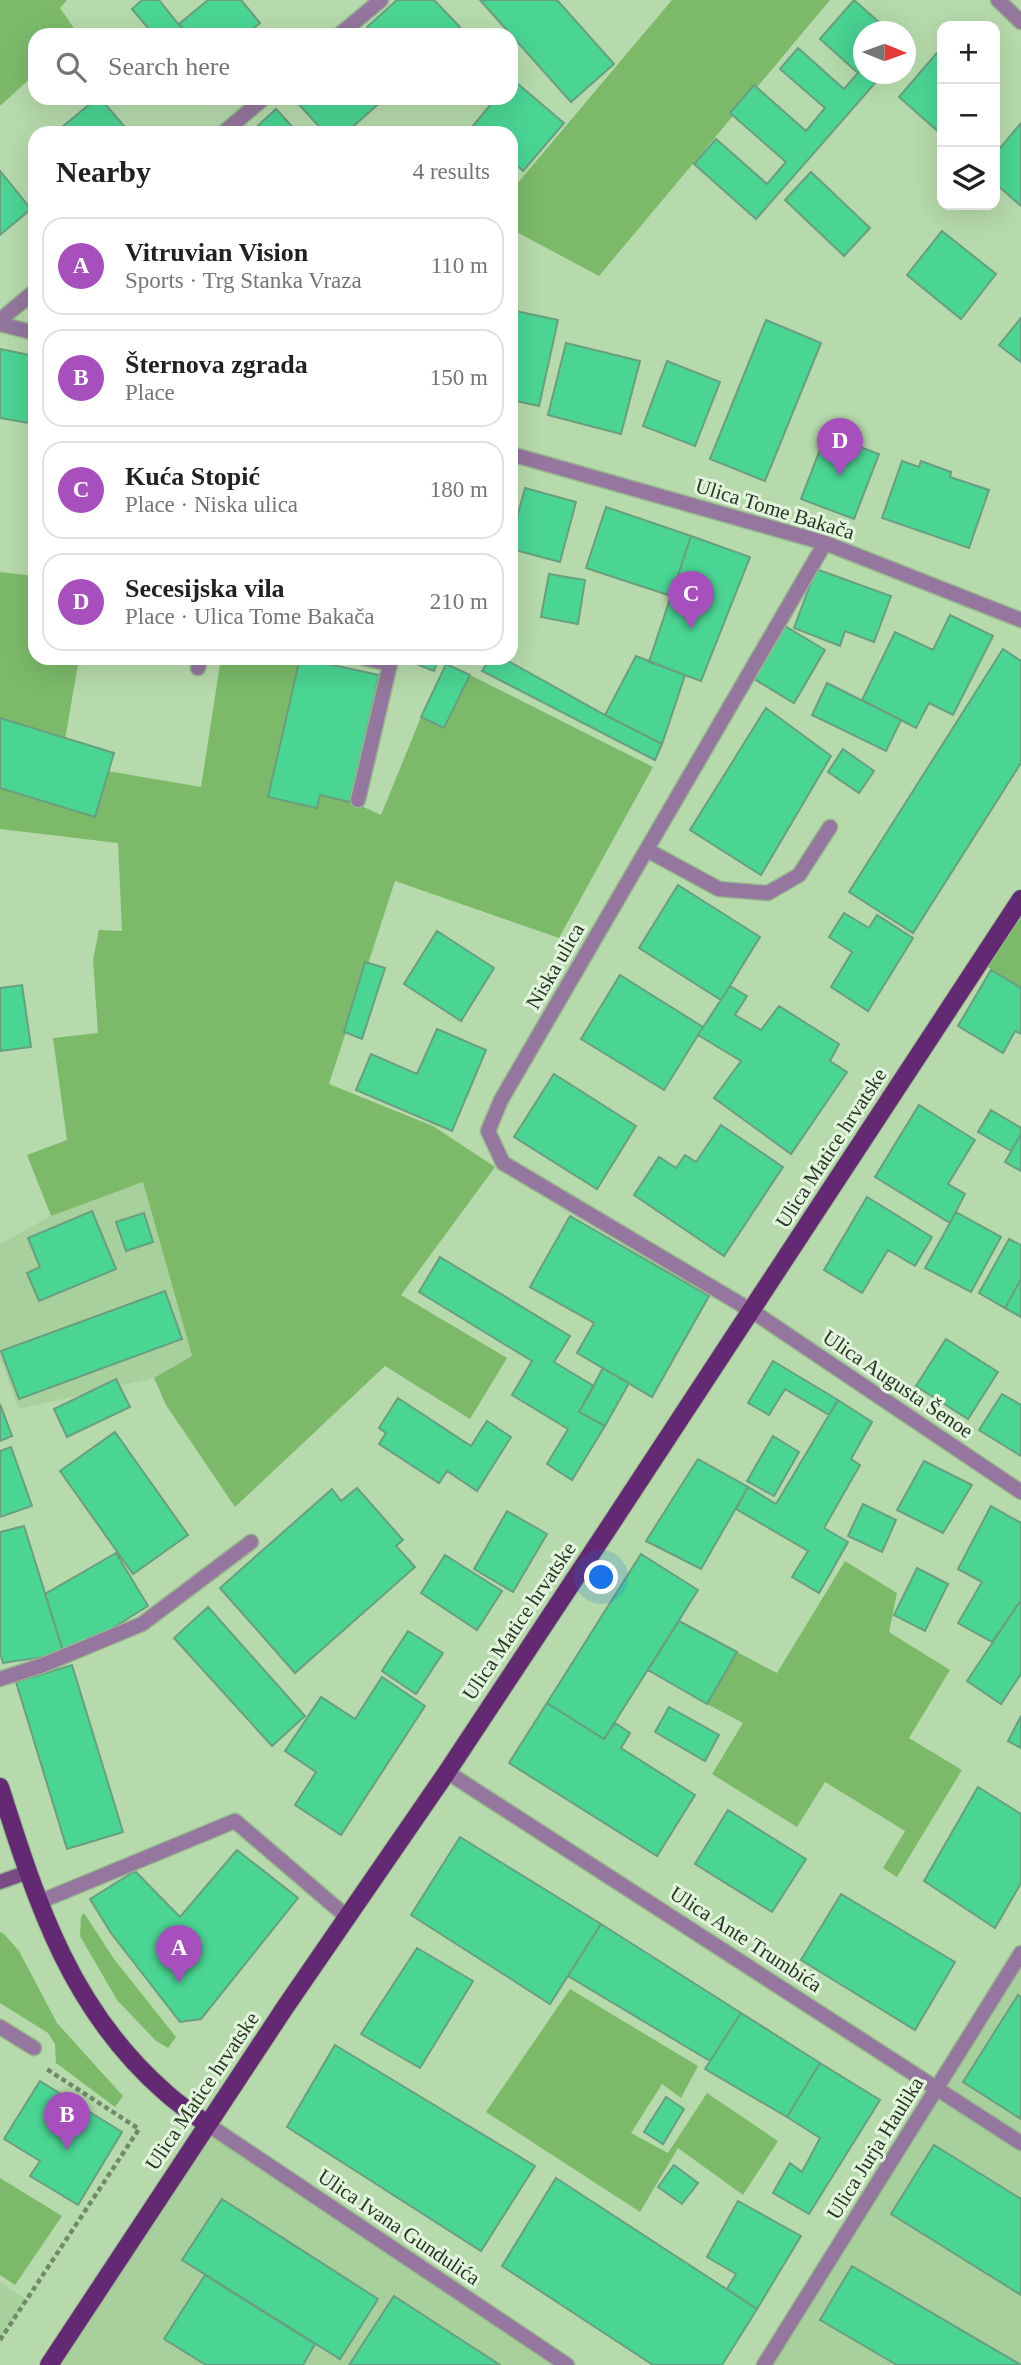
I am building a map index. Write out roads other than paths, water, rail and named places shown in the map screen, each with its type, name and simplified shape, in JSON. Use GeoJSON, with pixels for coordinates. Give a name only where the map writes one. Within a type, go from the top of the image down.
{"type":"FeatureCollection","features":[{"type":"Feature","properties":{"kind":"main road","name":"Ulica Matice hrvatske"},"geometry":{"type":"LineString","coordinates":[[49,2365],[207,2124],[447,1772],[1021,899]]}},
{"type":"Feature","properties":{"kind":"main road"},"geometry":{"type":"LineString","coordinates":[[0,1787],[51,1934],[73,1979],[102,2022],[136,2064],[155,2083],[207,2124]]}},
{"type":"Feature","properties":{"kind":"street"},"geometry":{"type":"LineString","coordinates":[[347,28],[381,0]]}},
{"type":"Feature","properties":{"kind":"street"},"geometry":{"type":"LineString","coordinates":[[998,0],[1021,22]]}},
{"type":"Feature","properties":{"kind":"street"},"geometry":{"type":"LineString","coordinates":[[231,126],[256,105]]}},
{"type":"Feature","properties":{"kind":"street"},"geometry":{"type":"LineString","coordinates":[[0,322],[28,297]]}},
{"type":"Feature","properties":{"kind":"street"},"geometry":{"type":"LineString","coordinates":[[0,322],[28,331]]}},
{"type":"Feature","properties":{"kind":"street","name":"Ulica Tome Bakača"},"geometry":{"type":"LineString","coordinates":[[518,456],[825,543],[1021,620]]}},
{"type":"Feature","properties":{"kind":"street","name":"Niska ulica"},"geometry":{"type":"LineString","coordinates":[[752,1311],[503,1163],[488,1131],[501,1100],[825,543]]}},
{"type":"Feature","properties":{"kind":"street"},"geometry":{"type":"LineString","coordinates":[[358,800],[390,665]]}},
{"type":"Feature","properties":{"kind":"street"},"geometry":{"type":"LineString","coordinates":[[647,850],[719,889],[768,893],[799,875],[830,827]]}},
{"type":"Feature","properties":{"kind":"street","name":"Ulica Augusta Šenoe"},"geometry":{"type":"LineString","coordinates":[[752,1311],[1021,1492]]}},
{"type":"Feature","properties":{"kind":"street"},"geometry":{"type":"LineString","coordinates":[[0,1679],[43,1665],[142,1624],[251,1542]]}},
{"type":"Feature","properties":{"kind":"street","name":"Ulica Ante Trumbića"},"geometry":{"type":"LineString","coordinates":[[447,1772],[1021,2143]]}},
{"type":"Feature","properties":{"kind":"street"},"geometry":{"type":"LineString","coordinates":[[39,1902],[235,1821],[347,1917]]}},
{"type":"Feature","properties":{"kind":"street"},"geometry":{"type":"LineString","coordinates":[[0,1882],[28,1872]]}},
{"type":"Feature","properties":{"kind":"street","name":"Ulica Jurja Haulika"},"geometry":{"type":"LineString","coordinates":[[764,2365],[1021,1953]]}},
{"type":"Feature","properties":{"kind":"street"},"geometry":{"type":"LineString","coordinates":[[0,2027],[34,2048]]}},
{"type":"Feature","properties":{"kind":"street","name":"Ulica Ivana Gundulića"},"geometry":{"type":"LineString","coordinates":[[207,2124],[567,2365]]}},
{"type":"Feature","properties":{"kind":"place","name":"Secesijska vila"},"geometry":{"type":"Point","coordinates":[840,476]}},
{"type":"Feature","properties":{"kind":"place","name":"Kuća Stopić"},"geometry":{"type":"Point","coordinates":[691,629]}},
{"type":"Feature","properties":{"kind":"place","name":"Vitruvian Vision"},"geometry":{"type":"Point","coordinates":[179,1983]}},
{"type":"Feature","properties":{"kind":"place","name":"Šternova zgrada"},"geometry":{"type":"Point","coordinates":[67,2150]}}]}
